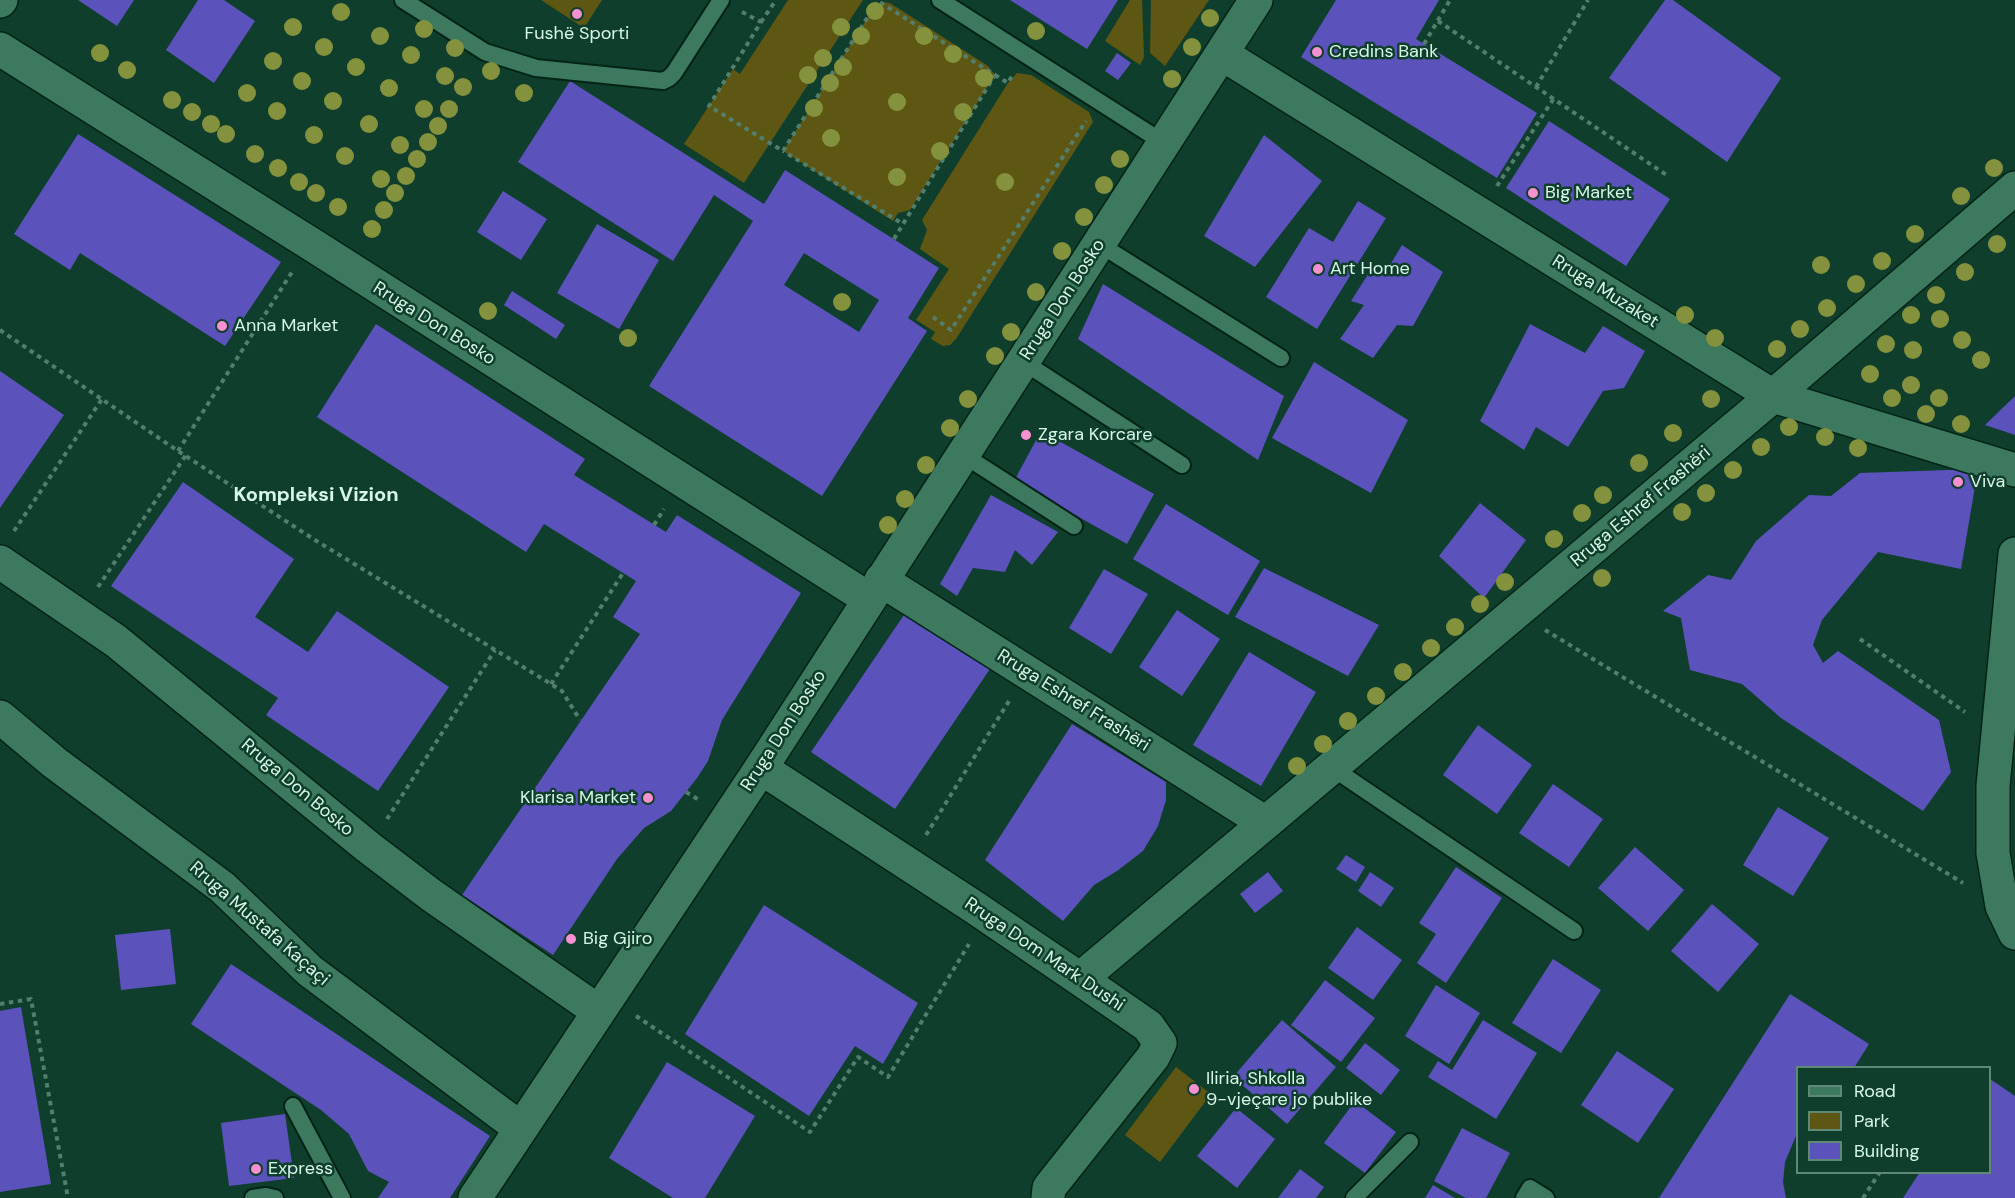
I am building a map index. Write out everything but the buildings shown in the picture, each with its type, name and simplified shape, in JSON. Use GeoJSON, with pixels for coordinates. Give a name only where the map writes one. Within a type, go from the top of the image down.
{"type":"FeatureCollection","features":[{"type":"Feature","properties":{"kind":"street","name":"Rruga Don Bosko"},"geometry":{"type":"LineString","coordinates":[[475,1198],[761,768],[1256,0]]}},
{"type":"Feature","properties":{"kind":"street","name":"Rruga Don Bosko"},"geometry":{"type":"LineString","coordinates":[[0,49],[310,244],[875,590]]}},
{"type":"Feature","properties":{"kind":"street","name":"Rruga Muzaket"},"geometry":{"type":"LineString","coordinates":[[1222,54],[1773,396],[2015,470]]}},
{"type":"Feature","properties":{"kind":"street","name":"Rruga Eshref Frashëri"},"geometry":{"type":"LineString","coordinates":[[1080,979],[1773,396],[2015,188]]}},
{"type":"Feature","properties":{"kind":"street"},"geometry":{"type":"LineString","coordinates":[[2008,920],[1993,853],[1993,786],[2015,554]]}},
{"type":"Feature","properties":{"kind":"street","name":"Rruga Don Bosko"},"geometry":{"type":"LineString","coordinates":[[0,562],[116,641],[431,896],[602,1004]]}},
{"type":"Feature","properties":{"kind":"street","name":"Rruga Eshref Frashëri"},"geometry":{"type":"LineString","coordinates":[[875,590],[1027,673],[1264,822]]}},
{"type":"Feature","properties":{"kind":"street","name":"Rruga Mustafa Kaçaçi"},"geometry":{"type":"LineString","coordinates":[[0,717],[56,763],[222,887],[310,971],[520,1128]]}},
{"type":"Feature","properties":{"kind":"street","name":"Rruga Dom Mark Dushi"},"geometry":{"type":"LineString","coordinates":[[761,768],[1080,979],[1148,1026],[1160,1043],[1153,1057],[1049,1188],[1048,1198]]}},
{"type":"Feature","properties":{"kind":"lane"},"geometry":{"type":"LineString","coordinates":[[403,0],[485,52],[536,68],[663,81],[674,73],[721,0]]}},
{"type":"Feature","properties":{"kind":"lane"},"geometry":{"type":"LineString","coordinates":[[940,0],[1164,143]]}},
{"type":"Feature","properties":{"kind":"lane"},"geometry":{"type":"LineString","coordinates":[[1099,244],[1281,358]]}},
{"type":"Feature","properties":{"kind":"lane"},"geometry":{"type":"LineString","coordinates":[[1022,361],[1182,465]]}},
{"type":"Feature","properties":{"kind":"lane"},"geometry":{"type":"LineString","coordinates":[[962,454],[1074,526]]}},
{"type":"Feature","properties":{"kind":"lane"},"geometry":{"type":"LineString","coordinates":[[1331,767],[1574,931]]}},
{"type":"Feature","properties":{"kind":"lane"},"geometry":{"type":"LineString","coordinates":[[293,1106],[342,1198]]}},
{"type":"Feature","properties":{"kind":"lane"},"geometry":{"type":"LineString","coordinates":[[1354,1198],[1410,1142]]}},
{"type":"Feature","properties":{"kind":"lane"},"geometry":{"type":"LineString","coordinates":[[1524,1198],[1530,1188],[1546,1198]]}},
{"type":"Feature","properties":{"kind":"lane"},"geometry":{"type":"LineString","coordinates":[[254,1198],[267,1196],[275,1198]]}},
{"type":"Feature","properties":{"kind":"path"},"geometry":{"type":"LineString","coordinates":[[721,0],[761,22]]}},
{"type":"Feature","properties":{"kind":"path"},"geometry":{"type":"LineString","coordinates":[[776,0],[709,106],[903,224]]}},
{"type":"Feature","properties":{"kind":"path"},"geometry":{"type":"LineString","coordinates":[[783,151],[878,0],[1008,83],[1013,74]]}},
{"type":"Feature","properties":{"kind":"path"},"geometry":{"type":"LineString","coordinates":[[1424,44],[1450,0]]}},
{"type":"Feature","properties":{"kind":"path"},"geometry":{"type":"LineString","coordinates":[[1536,87],[1588,0]]}},
{"type":"Feature","properties":{"kind":"path"},"geometry":{"type":"LineString","coordinates":[[1438,21],[1668,176]]}},
{"type":"Feature","properties":{"kind":"path"},"geometry":{"type":"LineString","coordinates":[[894,239],[995,75]]}},
{"type":"Feature","properties":{"kind":"path"},"geometry":{"type":"LineString","coordinates":[[1479,214],[1554,98]]}},
{"type":"Feature","properties":{"kind":"path"},"geometry":{"type":"LineString","coordinates":[[933,317],[951,330],[1087,120],[1079,113]]}},
{"type":"Feature","properties":{"kind":"path"},"geometry":{"type":"LineString","coordinates":[[178,451],[310,244]]}},
{"type":"Feature","properties":{"kind":"path"},"geometry":{"type":"LineString","coordinates":[[0,330],[178,451],[315,540],[562,691],[580,720]]}},
{"type":"Feature","properties":{"kind":"path"},"geometry":{"type":"LineString","coordinates":[[20,522],[102,399]]}},
{"type":"Feature","properties":{"kind":"path"},"geometry":{"type":"LineString","coordinates":[[101,582],[186,456]]}},
{"type":"Feature","properties":{"kind":"path"},"geometry":{"type":"LineString","coordinates":[[654,525],[659,517]]}},
{"type":"Feature","properties":{"kind":"path"},"geometry":{"type":"LineString","coordinates":[[551,684],[623,573]]}},
{"type":"Feature","properties":{"kind":"path"},"geometry":{"type":"LineString","coordinates":[[1515,612],[2008,920]]}},
{"type":"Feature","properties":{"kind":"path"},"geometry":{"type":"LineString","coordinates":[[1860,639],[1998,734]]}},
{"type":"Feature","properties":{"kind":"path"},"geometry":{"type":"LineString","coordinates":[[392,811],[495,650]]}},
{"type":"Feature","properties":{"kind":"path"},"geometry":{"type":"LineString","coordinates":[[908,864],[1027,673]]}},
{"type":"Feature","properties":{"kind":"path"},"geometry":{"type":"LineString","coordinates":[[686,792],[695,797]]}},
{"type":"Feature","properties":{"kind":"path"},"geometry":{"type":"LineString","coordinates":[[602,1004],[810,1132],[858,1057],[888,1077],[986,915]]}},
{"type":"Feature","properties":{"kind":"path"},"geometry":{"type":"LineString","coordinates":[[0,1004],[31,999],[68,1198]]}},
{"type":"Feature","properties":{"kind":"path"},"geometry":{"type":"LineString","coordinates":[[1863,1198],[1879,1174]]}},
{"type":"Feature","properties":{"kind":"green space","name":"Fushë Sporti"},"geometry":{"type":"Polygon","coordinates":[[[541,0],[602,0],[584,28],[541,0]]]}},
{"type":"Feature","properties":{"kind":"green space"},"geometry":{"type":"Polygon","coordinates":[[[788,0],[863,0],[744,183],[684,144],[733,69],[740,74],[788,0]]]}},
{"type":"Feature","properties":{"kind":"green space"},"geometry":{"type":"Polygon","coordinates":[[[1130,0],[1142,0],[1144,57],[1140,65],[1105,41],[1130,0]]]}},
{"type":"Feature","properties":{"kind":"green space"},"geometry":{"type":"Polygon","coordinates":[[[1151,0],[1209,0],[1165,66],[1150,53],[1151,0]]]}},
{"type":"Feature","properties":{"kind":"green space"},"geometry":{"type":"Polygon","coordinates":[[[882,2],[890,3],[988,66],[995,75],[910,210],[898,213],[893,221],[783,151],[871,12],[876,5],[882,2]]]}},
{"type":"Feature","properties":{"kind":"green space"},"geometry":{"type":"Polygon","coordinates":[[[1017,73],[1031,75],[1089,112],[1093,122],[956,339],[950,345],[943,346],[931,339],[935,332],[916,320],[949,269],[920,249],[927,230],[922,220],[1008,83],[1017,73]]]}},
{"type":"Feature","properties":{"kind":"green space"},"geometry":{"type":"Polygon","coordinates":[[[1176,1067],[1211,1094],[1160,1162],[1125,1135],[1176,1067]]]}},
{"type":"Feature","properties":{"kind":"place","name":"Fushë Sporti"},"geometry":{"type":"Point","coordinates":[577,14]}},
{"type":"Feature","properties":{"kind":"place","name":"Credins Bank"},"geometry":{"type":"Point","coordinates":[1317,52]}},
{"type":"Feature","properties":{"kind":"place","name":"Big Market"},"geometry":{"type":"Point","coordinates":[1533,193]}},
{"type":"Feature","properties":{"kind":"place","name":"Art Home"},"geometry":{"type":"Point","coordinates":[1318,269]}},
{"type":"Feature","properties":{"kind":"place","name":"Anna Market"},"geometry":{"type":"Point","coordinates":[222,326]}},
{"type":"Feature","properties":{"kind":"place","name":"Zgara Korcare"},"geometry":{"type":"Point","coordinates":[1026,435]}},
{"type":"Feature","properties":{"kind":"place","name":"Viva"},"geometry":{"type":"Point","coordinates":[1958,482]}},
{"type":"Feature","properties":{"kind":"place","name":"Klarisa Market"},"geometry":{"type":"Point","coordinates":[648,798]}},
{"type":"Feature","properties":{"kind":"place","name":"Big Gjiro"},"geometry":{"type":"Point","coordinates":[571,939]}},
{"type":"Feature","properties":{"kind":"place","name":"Iliria, Shkolla 9-vjeçare jo publike"},"geometry":{"type":"Point","coordinates":[1194,1089]}},
{"type":"Feature","properties":{"kind":"place","name":"Express"},"geometry":{"type":"Point","coordinates":[256,1169]}},
{"type":"Feature","properties":{"kind":"district","name":"Kompleksi Vizion"},"geometry":{"type":"Point","coordinates":[316,496]}}]}
